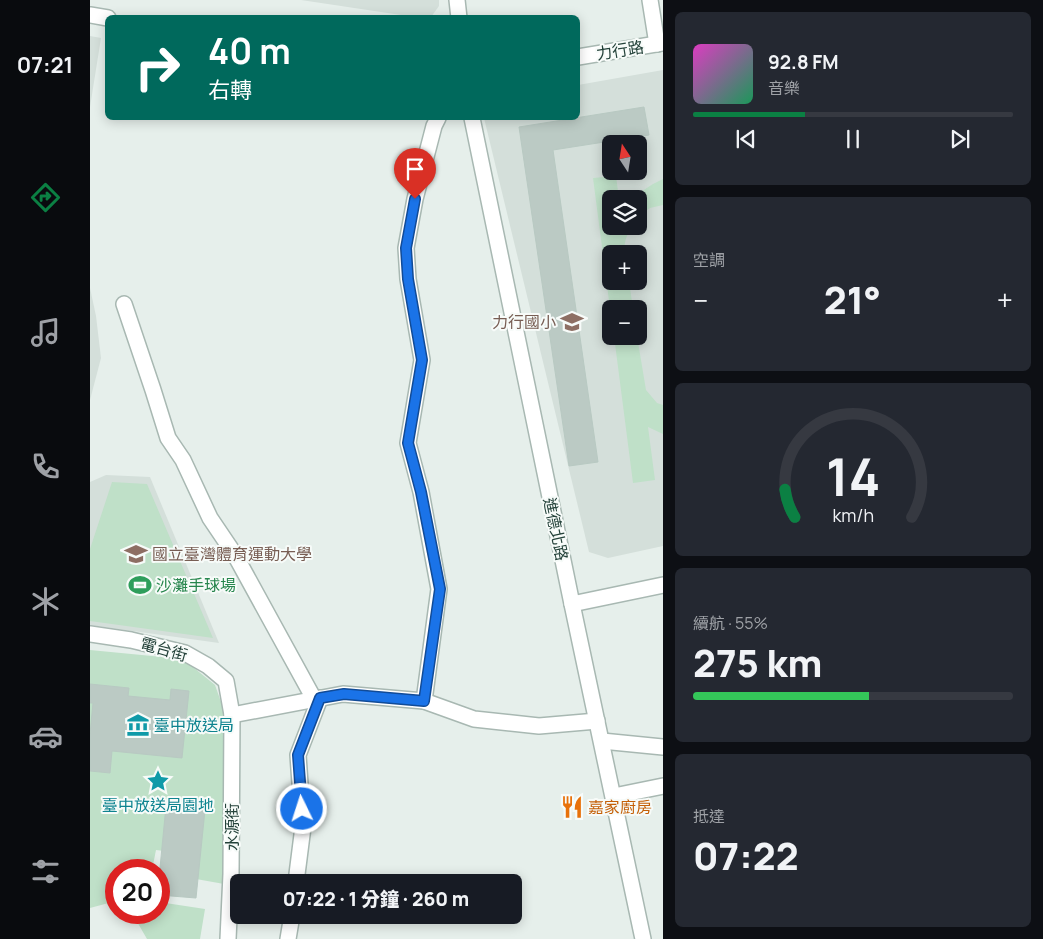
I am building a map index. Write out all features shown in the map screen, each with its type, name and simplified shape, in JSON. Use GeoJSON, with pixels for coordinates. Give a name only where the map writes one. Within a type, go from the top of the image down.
{"type":"FeatureCollection","features":[{"type":"Feature","properties":{"kind":"street"},"geometry":{"type":"LineString","coordinates":[[457,0],[458,15]]}},
{"type":"Feature","properties":{"kind":"street"},"geometry":{"type":"LineString","coordinates":[[650,0],[660,44]]}},
{"type":"Feature","properties":{"kind":"street"},"geometry":{"type":"LineString","coordinates":[[90,15],[105,18]]}},
{"type":"Feature","properties":{"kind":"street","name":"力行路"},"geometry":{"type":"LineString","coordinates":[[580,57],[660,44]]}},
{"type":"Feature","properties":{"kind":"street"},"geometry":{"type":"LineString","coordinates":[[424,701],[440,589],[421,492],[408,443],[422,360],[408,279],[406,248],[415,199],[437,120]]}},
{"type":"Feature","properties":{"kind":"street","name":"進德北路"},"geometry":{"type":"LineString","coordinates":[[472,120],[643,939]]}},
{"type":"Feature","properties":{"kind":"street"},"geometry":{"type":"LineString","coordinates":[[124,304],[168,438],[183,460],[210,518],[235,555],[317,699],[298,755],[304,827],[297,874]]}},
{"type":"Feature","properties":{"kind":"street"},"geometry":{"type":"LineString","coordinates":[[572,604],[663,585]]}},
{"type":"Feature","properties":{"kind":"street","name":"電台街"},"geometry":{"type":"LineString","coordinates":[[90,634],[131,640],[185,653],[208,666],[226,681],[232,715]]}},
{"type":"Feature","properties":{"kind":"street"},"geometry":{"type":"LineString","coordinates":[[232,715],[344,694],[424,701],[474,719],[539,726],[597,721]]}},
{"type":"Feature","properties":{"kind":"street","name":"水源街"},"geometry":{"type":"LineString","coordinates":[[228,939],[231,874],[232,715]]}},
{"type":"Feature","properties":{"kind":"street"},"geometry":{"type":"LineString","coordinates":[[602,741],[663,747]]}},
{"type":"Feature","properties":{"kind":"street"},"geometry":{"type":"LineString","coordinates":[[614,796],[663,786]]}},
{"type":"Feature","properties":{"kind":"street"},"geometry":{"type":"LineString","coordinates":[[288,939],[290,924]]}},
{"type":"Feature","properties":{"kind":"shaded area"},"geometry":{"type":"Polygon","coordinates":[[[301,0],[439,0],[439,6],[432,15],[401,15],[301,0]]]}},
{"type":"Feature","properties":{"kind":"shaded area"},"geometry":{"type":"Polygon","coordinates":[[[90,36],[101,38],[90,107],[90,36]]]}},
{"type":"Feature","properties":{"kind":"shaded area","name":"力行國小"},"geometry":{"type":"Polygon","coordinates":[[[663,70],[663,546],[608,558],[589,552],[484,120],[580,120],[580,85],[663,70]]]}},
{"type":"Feature","properties":{"kind":"shaded area"},"geometry":{"type":"Polygon","coordinates":[[[90,288],[96,316],[101,358],[90,400],[90,288]]]}},
{"type":"Feature","properties":{"kind":"shaded area","name":"沙灘手球場"},"geometry":{"type":"Polygon","coordinates":[[[106,475],[150,477],[219,643],[90,625],[90,482],[106,475]]]}},
{"type":"Feature","properties":{"kind":"green space"},"geometry":{"type":"Polygon","coordinates":[[[602,177],[602,180],[617,180],[618,190],[602,190],[602,235],[628,235],[625,245],[602,245],[602,247],[593,178],[602,177]]]}},
{"type":"Feature","properties":{"kind":"green space"},"geometry":{"type":"Polygon","coordinates":[[[663,179],[663,205],[647,210],[647,190],[644,190],[663,179]]]}},
{"type":"Feature","properties":{"kind":"green space"},"geometry":{"type":"Polygon","coordinates":[[[608,290],[630,290],[632,300],[609,300],[608,290]]]}},
{"type":"Feature","properties":{"kind":"green space"},"geometry":{"type":"Polygon","coordinates":[[[615,345],[638,345],[646,390],[657,403],[663,405],[663,434],[648,427],[655,480],[633,483],[615,345]]]}},
{"type":"Feature","properties":{"kind":"green space","name":"沙灘手球場"},"geometry":{"type":"Polygon","coordinates":[[[112,482],[147,484],[213,638],[90,621],[90,549],[112,482]]]}},
{"type":"Feature","properties":{"kind":"green space","name":"臺中放送局園地"},"geometry":{"type":"Polygon","coordinates":[[[90,650],[183,659],[215,685],[226,716],[224,884],[185,877],[164,851],[156,850],[154,859],[105,859],[105,904],[90,908],[90,650]]]}},
{"type":"Feature","properties":{"kind":"green space"},"geometry":{"type":"Polygon","coordinates":[[[170,904],[205,909],[200,939],[147,939],[138,924],[170,924],[170,904]]]}},
{"type":"Feature","properties":{"kind":"building"},"geometry":{"type":"Polygon","coordinates":[[[644,107],[649,135],[602,135],[602,142],[553,150],[598,462],[569,466],[519,127],[563,120],[580,120],[580,117],[644,107]]]}},
{"type":"Feature","properties":{"kind":"building","name":"臺中放送局"},"geometry":{"type":"Polygon","coordinates":[[[90,684],[129,688],[128,696],[170,700],[171,689],[189,691],[182,758],[112,751],[110,773],[90,771],[90,734],[93,703],[90,703],[90,684]]]}},
{"type":"Feature","properties":{"kind":"building"},"geometry":{"type":"Polygon","coordinates":[[[166,806],[205,810],[196,898],[170,896],[170,859],[161,859],[166,806]]]}},
{"type":"Feature","properties":{"kind":"place","name":"力行國小"},"geometry":{"type":"Point","coordinates":[572,322]}},
{"type":"Feature","properties":{"kind":"place","name":"國立臺灣體育運動大學"},"geometry":{"type":"Point","coordinates":[136,554]}},
{"type":"Feature","properties":{"kind":"place","name":"沙灘手球場"},"geometry":{"type":"Point","coordinates":[140,585]}},
{"type":"Feature","properties":{"kind":"place","name":"臺中放送局"},"geometry":{"type":"Point","coordinates":[138,725]}},
{"type":"Feature","properties":{"kind":"place","name":"臺中放送局園地"},"geometry":{"type":"Point","coordinates":[158,781]}},
{"type":"Feature","properties":{"kind":"place","name":"嘉家廚房"},"geometry":{"type":"Point","coordinates":[572,807]}},
{"type":"Feature","properties":{"kind":"route"},"geometry":{"type":"LineString","coordinates":[[302,809],[298,755],[320,698],[344,694],[424,701],[440,589],[421,492],[408,443],[422,360],[408,279],[406,248],[415,199]]}}]}
